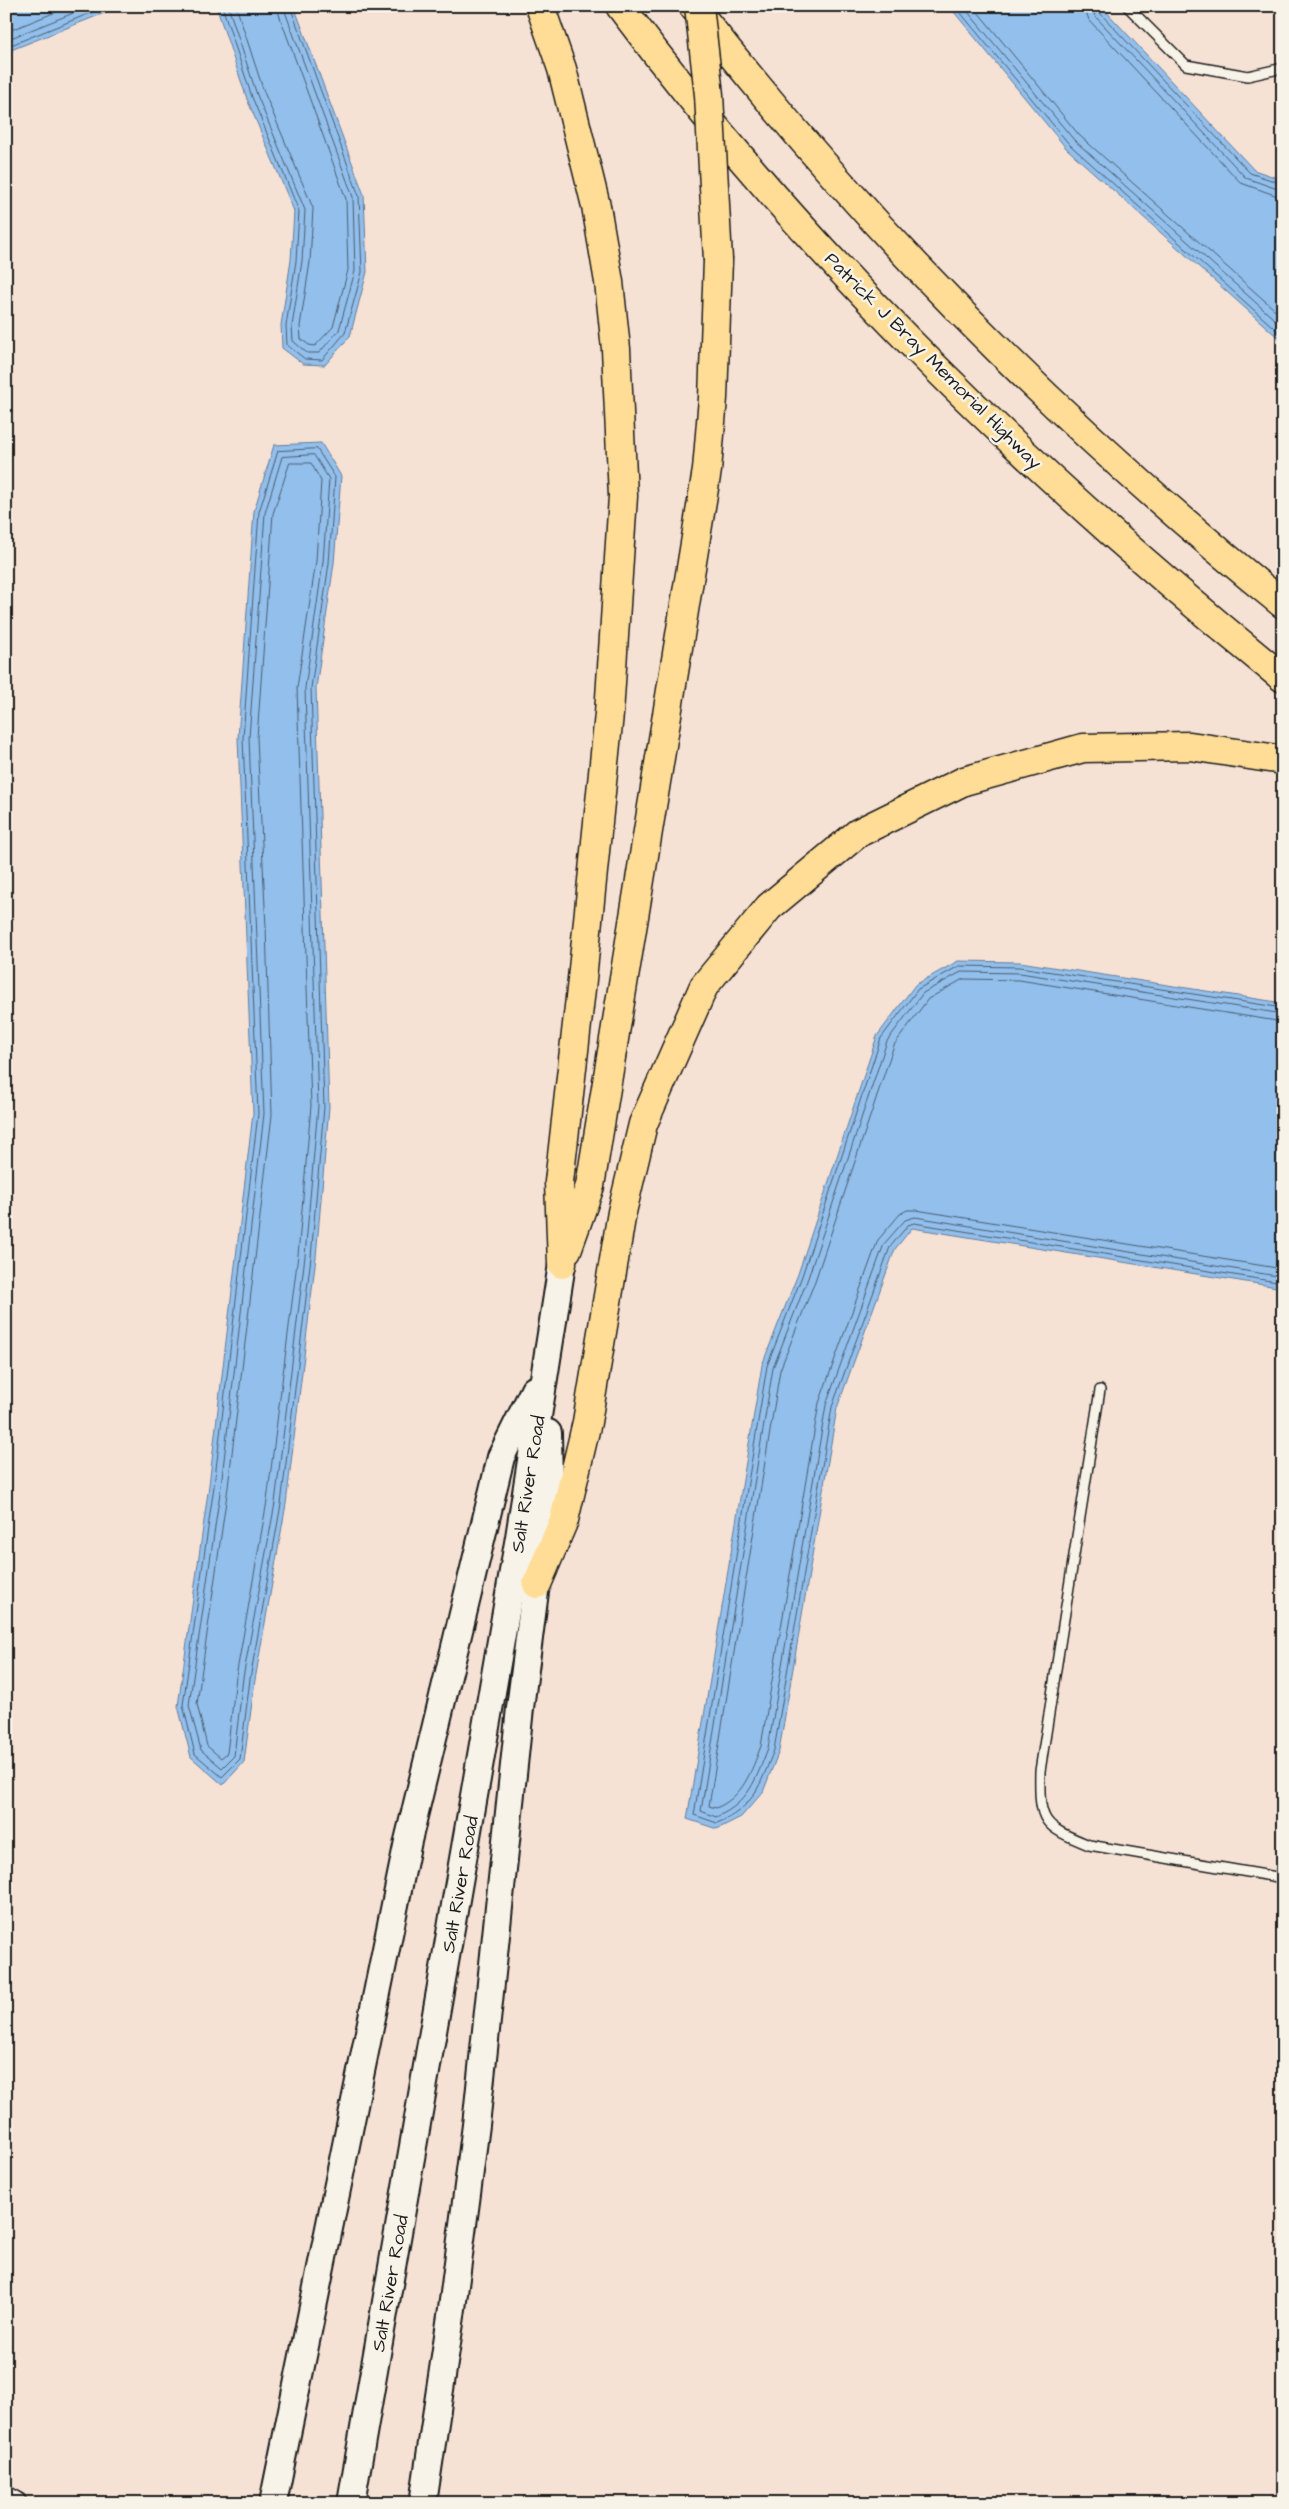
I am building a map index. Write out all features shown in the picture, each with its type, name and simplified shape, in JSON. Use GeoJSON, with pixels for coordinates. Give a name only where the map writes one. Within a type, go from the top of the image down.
{"type":"FeatureCollection","features":[{"type":"Feature","properties":{"kind":"highway"},"geometry":{"type":"LineString","coordinates":[[540,6],[562,69],[596,206],[609,282],[616,349],[623,496],[609,714],[559,1182],[562,1264]]}},
{"type":"Feature","properties":{"kind":"highway","name":"Patrick J Bray Memorial Highway"},"geometry":{"type":"LineString","coordinates":[[620,6],[758,176],[860,289],[969,401],[1059,486],[1158,574],[1283,678]]}},
{"type":"Feature","properties":{"kind":"highway"},"geometry":{"type":"LineString","coordinates":[[693,6],[844,186],[1007,358],[1186,523],[1283,604]]}},
{"type":"Feature","properties":{"kind":"highway"},"geometry":{"type":"LineString","coordinates":[[562,1264],[590,1186],[698,531],[713,398],[718,260],[709,95],[699,6]]}},
{"type":"Feature","properties":{"kind":"highway"},"geometry":{"type":"LineString","coordinates":[[537,1584],[564,1520],[585,1431],[622,1212],[643,1124],[704,986],[769,907],[858,833],[964,780],[1083,748],[1190,746],[1283,760]]}},
{"type":"Feature","properties":{"kind":"main road","name":"Salt River Road"},"geometry":{"type":"LineString","coordinates":[[351,2503],[517,1547],[562,1264]]}},
{"type":"Feature","properties":{"kind":"main road"},"geometry":{"type":"LineString","coordinates":[[428,2495],[476,2125],[519,1718],[549,1483],[546,1367]]}},
{"type":"Feature","properties":{"kind":"main road"},"geometry":{"type":"LineString","coordinates":[[273,2503],[408,1841],[501,1457],[546,1367]]}},
{"type":"Feature","properties":{"kind":"street"},"geometry":{"type":"LineString","coordinates":[[6,2498],[15,2503]]}},
{"type":"Feature","properties":{"kind":"lane"},"geometry":{"type":"LineString","coordinates":[[1127,6],[1186,65],[1248,76],[1283,68]]}},
{"type":"Feature","properties":{"kind":"lane"},"geometry":{"type":"LineString","coordinates":[[1100,1390],[1040,1772],[1039,1805],[1048,1824],[1064,1835],[1088,1845],[1283,1878]]}},
{"type":"Feature","properties":{"kind":"shaded area"},"geometry":{"type":"Polygon","coordinates":[[[6,6],[1283,6],[1283,2503],[6,2503],[6,6]]]}},
{"type":"Feature","properties":{"kind":"water"},"geometry":{"type":"Polygon","coordinates":[[[7,6],[122,6],[6,52],[7,6]]]}},
{"type":"Feature","properties":{"kind":"water"},"geometry":{"type":"Polygon","coordinates":[[[216,6],[294,6],[364,195],[367,272],[350,336],[325,365],[303,364],[282,348],[281,325],[291,260],[294,211],[247,99],[216,6]]]}},
{"type":"Feature","properties":{"kind":"water"},"geometry":{"type":"Polygon","coordinates":[[[949,6],[1101,6],[1254,170],[1283,180],[1283,342],[1066,148],[949,6]]]}},
{"type":"Feature","properties":{"kind":"water"},"geometry":{"type":"Polygon","coordinates":[[[321,443],[341,476],[334,563],[316,688],[329,1107],[316,1257],[286,1504],[255,1680],[244,1762],[223,1785],[191,1757],[178,1706],[209,1485],[253,1113],[238,738],[254,511],[274,445],[321,443]]]}},
{"type":"Feature","properties":{"kind":"water"},"geometry":{"type":"Polygon","coordinates":[[[958,961],[1020,962],[1283,1003],[1283,1288],[912,1228],[895,1249],[837,1408],[779,1751],[763,1792],[741,1817],[717,1829],[687,1819],[762,1365],[798,1274],[877,1036],[915,985],[958,961]]]}}]}
